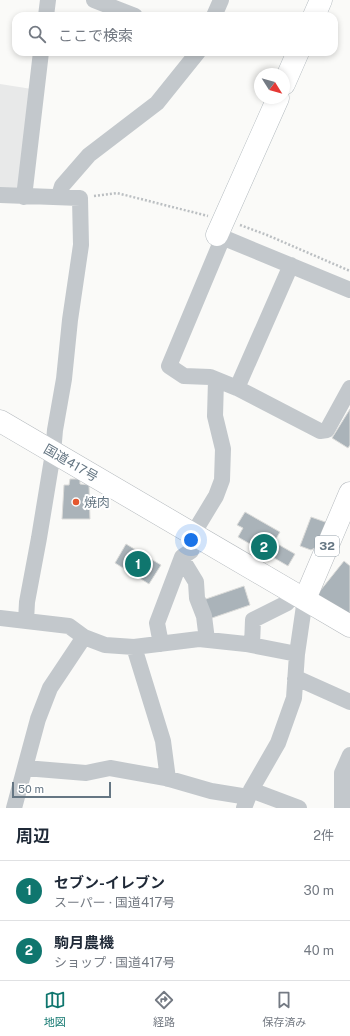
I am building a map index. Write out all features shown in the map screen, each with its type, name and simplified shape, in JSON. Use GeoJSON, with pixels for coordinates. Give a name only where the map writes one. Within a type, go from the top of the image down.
{"type":"FeatureCollection","features":[{"type":"Feature","properties":{"kind":"main road"},"geometry":{"type":"LineString","coordinates":[[316,12],[322,0]]}},
{"type":"Feature","properties":{"kind":"main road"},"geometry":{"type":"LineString","coordinates":[[290,70],[296,56]]}},
{"type":"Feature","properties":{"kind":"main road"},"geometry":{"type":"LineString","coordinates":[[220,236],[275,104]]}},
{"type":"Feature","properties":{"kind":"main road","name":"国道417号"},"geometry":{"type":"LineString","coordinates":[[0,421],[350,626]]}},
{"type":"Feature","properties":{"kind":"main road","name":"32"},"geometry":{"type":"LineString","coordinates":[[300,596],[350,493]]}},
{"type":"Feature","properties":{"kind":"street"},"geometry":{"type":"LineString","coordinates":[[46,12],[48,0]]}},
{"type":"Feature","properties":{"kind":"street"},"geometry":{"type":"LineString","coordinates":[[94,0],[125,12]]}},
{"type":"Feature","properties":{"kind":"street"},"geometry":{"type":"LineString","coordinates":[[216,12],[221,0]]}},
{"type":"Feature","properties":{"kind":"street"},"geometry":{"type":"LineString","coordinates":[[24,197],[42,56]]}},
{"type":"Feature","properties":{"kind":"street"},"geometry":{"type":"LineString","coordinates":[[59,196],[62,186],[89,155],[157,102],[195,56]]}},
{"type":"Feature","properties":{"kind":"street"},"geometry":{"type":"LineString","coordinates":[[0,195],[24,197],[59,196],[80,198],[81,245],[70,320],[64,378],[54,430],[53,453],[39,538],[27,602],[26,621]]}},
{"type":"Feature","properties":{"kind":"street"},"geometry":{"type":"LineString","coordinates":[[350,290],[220,236],[169,366],[184,376],[210,377],[237,388],[320,431],[327,430],[350,388]]}},
{"type":"Feature","properties":{"kind":"street"},"geometry":{"type":"LineString","coordinates":[[237,388],[291,266]]}},
{"type":"Feature","properties":{"kind":"street"},"geometry":{"type":"LineString","coordinates":[[161,644],[157,623],[182,559],[191,551],[195,535],[216,496],[222,480],[223,449],[215,416],[216,380]]}},
{"type":"Feature","properties":{"kind":"street"},"geometry":{"type":"LineString","coordinates":[[182,559],[196,582],[197,598],[204,616],[207,640]]}},
{"type":"Feature","properties":{"kind":"street"},"geometry":{"type":"LineString","coordinates":[[252,645],[253,620],[300,596]]}},
{"type":"Feature","properties":{"kind":"street"},"geometry":{"type":"LineString","coordinates":[[248,798],[278,743],[294,698],[300,596]]}},
{"type":"Feature","properties":{"kind":"street"},"geometry":{"type":"LineString","coordinates":[[0,618],[69,626],[84,637],[105,645],[134,647],[207,640],[252,645],[297,654]]}},
{"type":"Feature","properties":{"kind":"street"},"geometry":{"type":"LineString","coordinates":[[14,808],[38,719],[50,688],[84,637]]}},
{"type":"Feature","properties":{"kind":"street"},"geometry":{"type":"LineString","coordinates":[[134,647],[162,741],[168,779]]}},
{"type":"Feature","properties":{"kind":"street"},"geometry":{"type":"LineString","coordinates":[[295,679],[301,680],[350,702]]}},
{"type":"Feature","properties":{"kind":"street"},"geometry":{"type":"LineString","coordinates":[[342,808],[342,773],[350,754]]}},
{"type":"Feature","properties":{"kind":"street"},"geometry":{"type":"LineString","coordinates":[[25,768],[86,773],[110,768],[168,779],[211,791],[299,808]]}},
{"type":"Feature","properties":{"kind":"shaded area"},"geometry":{"type":"Polygon","coordinates":[[[0,84],[32,89],[19,191],[0,190],[0,84]]]}},
{"type":"Feature","properties":{"kind":"building"},"geometry":{"type":"Polygon","coordinates":[[[350,409],[350,445],[348,448],[332,438],[350,409]]]}},
{"type":"Feature","properties":{"kind":"building","name":"焼肉"},"geometry":{"type":"Polygon","coordinates":[[[70,479],[80,479],[80,484],[89,485],[90,519],[62,519],[64,485],[69,485],[70,479]]]}},
{"type":"Feature","properties":{"kind":"building"},"geometry":{"type":"Polygon","coordinates":[[[245,512],[280,532],[274,542],[295,554],[288,566],[238,537],[243,528],[237,525],[245,512]]]}},
{"type":"Feature","properties":{"kind":"building"},"geometry":{"type":"Polygon","coordinates":[[[311,517],[331,524],[321,550],[315,548],[311,550],[300,546],[311,517]]]}},
{"type":"Feature","properties":{"kind":"building"},"geometry":{"type":"Polygon","coordinates":[[[126,544],[161,565],[149,584],[115,563],[126,544]]]}},
{"type":"Feature","properties":{"kind":"building"},"geometry":{"type":"Polygon","coordinates":[[[344,561],[350,566],[350,622],[316,596],[344,561]]]}},
{"type":"Feature","properties":{"kind":"building"},"geometry":{"type":"Polygon","coordinates":[[[244,586],[250,605],[209,619],[203,600],[244,586]]]}},
{"type":"Feature","properties":{"kind":"place","name":"焼肉"},"geometry":{"type":"Point","coordinates":[76,502]}},
{"type":"Feature","properties":{"kind":"place","name":"駒月農機"},"geometry":{"type":"Point","coordinates":[264,547]}},
{"type":"Feature","properties":{"kind":"place","name":"セブン-イレブン"},"geometry":{"type":"Point","coordinates":[138,564]}}]}
